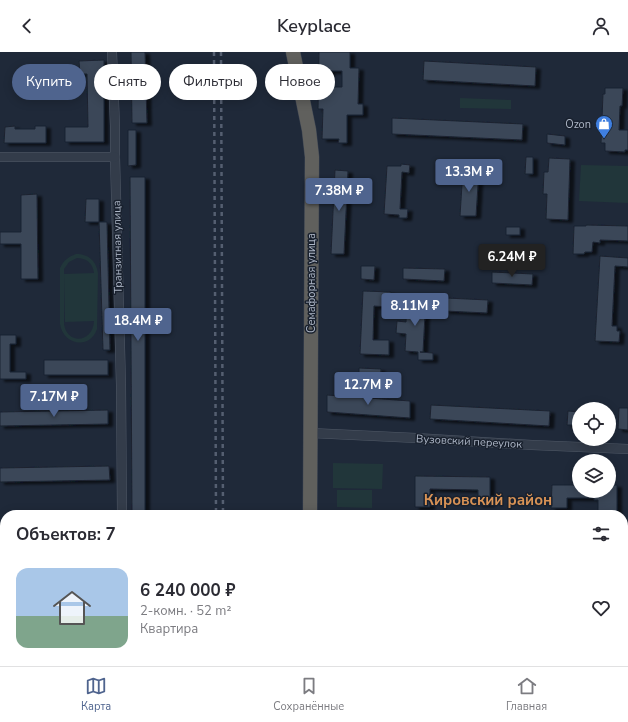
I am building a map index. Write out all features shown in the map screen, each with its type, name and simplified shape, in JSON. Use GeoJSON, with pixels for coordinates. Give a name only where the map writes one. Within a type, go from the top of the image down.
{"type":"FeatureCollection","features":[{"type":"Feature","properties":{"kind":"highway","name":"Семафорная улица"},"geometry":{"type":"LineString","coordinates":[[293,52],[309,130],[312,157],[310,510]]}},
{"type":"Feature","properties":{"kind":"street","name":"Транзитная улица"},"geometry":{"type":"LineString","coordinates":[[112,52],[121,385],[122,510]]}},
{"type":"Feature","properties":{"kind":"street"},"geometry":{"type":"LineString","coordinates":[[0,157],[115,157]]}},
{"type":"Feature","properties":{"kind":"street","name":"Вузовский переулок"},"geometry":{"type":"LineString","coordinates":[[311,433],[628,449]]}},
{"type":"Feature","properties":{"kind":"green space"},"geometry":{"type":"Polygon","coordinates":[[[460,98],[511,100],[511,109],[460,108],[460,98]]]}},
{"type":"Feature","properties":{"kind":"green space"},"geometry":{"type":"Polygon","coordinates":[[[581,165],[628,166],[628,203],[579,201],[581,165]]]}},
{"type":"Feature","properties":{"kind":"green space"},"geometry":{"type":"Polygon","coordinates":[[[76,254],[84,255],[91,259],[97,268],[98,273],[97,329],[94,336],[83,342],[77,342],[66,337],[60,324],[60,268],[68,258],[76,254]],[[80,258],[69,262],[64,269],[64,274],[94,273],[91,264],[80,258]],[[64,274],[64,324],[66,331],[75,338],[80,339],[89,334],[93,328],[94,321],[65,322],[64,274]]]}},
{"type":"Feature","properties":{"kind":"green space"},"geometry":{"type":"Polygon","coordinates":[[[333,463],[383,464],[382,489],[333,488],[333,463]]]}},
{"type":"Feature","properties":{"kind":"green space"},"geometry":{"type":"Polygon","coordinates":[[[337,490],[372,490],[372,508],[337,507],[337,490]]]}},
{"type":"Feature","properties":{"kind":"building"},"geometry":{"type":"Polygon","coordinates":[[[131,52],[145,52],[145,64],[131,64],[131,52]]]}},
{"type":"Feature","properties":{"kind":"building"},"geometry":{"type":"Polygon","coordinates":[[[319,52],[350,52],[350,68],[359,68],[358,104],[363,104],[363,115],[347,115],[347,143],[338,143],[339,139],[322,139],[323,109],[318,109],[318,100],[335,100],[335,87],[342,87],[342,71],[335,71],[335,64],[319,64],[319,52]]]}},
{"type":"Feature","properties":{"kind":"building"},"geometry":{"type":"Polygon","coordinates":[[[104,60],[104,64],[94,64],[94,100],[104,100],[104,142],[65,142],[65,127],[88,127],[86,64],[79,64],[79,61],[104,60]]]}},
{"type":"Feature","properties":{"kind":"building"},"geometry":{"type":"Polygon","coordinates":[[[424,61],[536,67],[535,86],[423,80],[424,61]]]}},
{"type":"Feature","properties":{"kind":"building"},"geometry":{"type":"Polygon","coordinates":[[[605,88],[623,88],[622,106],[620,106],[619,130],[628,130],[628,150],[625,150],[625,152],[605,151],[605,143],[601,143],[603,94],[605,94],[605,88]]]}},
{"type":"Feature","properties":{"kind":"building"},"geometry":{"type":"Polygon","coordinates":[[[132,100],[146,100],[147,123],[132,123],[132,100]]]}},
{"type":"Feature","properties":{"kind":"building"},"geometry":{"type":"Polygon","coordinates":[[[392,118],[523,124],[522,140],[392,134],[392,118]]]}},
{"type":"Feature","properties":{"kind":"building"},"geometry":{"type":"Polygon","coordinates":[[[15,126],[15,129],[35,129],[35,126],[46,126],[46,143],[4,143],[5,127],[15,126]]]}},
{"type":"Feature","properties":{"kind":"building"},"geometry":{"type":"Polygon","coordinates":[[[128,130],[136,130],[136,165],[128,166],[128,130]]]}},
{"type":"Feature","properties":{"kind":"building"},"geometry":{"type":"Polygon","coordinates":[[[547,134],[565,136],[565,145],[547,143],[547,134]]]}},
{"type":"Feature","properties":{"kind":"building"},"geometry":{"type":"Polygon","coordinates":[[[526,157],[533,157],[533,174],[525,174],[526,157]]]}},
{"type":"Feature","properties":{"kind":"building"},"geometry":{"type":"Polygon","coordinates":[[[549,158],[570,159],[568,220],[546,219],[547,194],[543,194],[544,172],[548,172],[549,158]]]}},
{"type":"Feature","properties":{"kind":"building"},"geometry":{"type":"Polygon","coordinates":[[[401,164],[410,165],[409,173],[402,172],[400,209],[408,209],[407,218],[399,218],[399,215],[384,214],[387,166],[401,166],[401,164]]]}},
{"type":"Feature","properties":{"kind":"building"},"geometry":{"type":"Polygon","coordinates":[[[463,169],[479,170],[476,216],[460,216],[463,169]]]}},
{"type":"Feature","properties":{"kind":"building"},"geometry":{"type":"Polygon","coordinates":[[[335,170],[348,171],[344,254],[331,254],[335,170]]]}},
{"type":"Feature","properties":{"kind":"building"},"geometry":{"type":"Polygon","coordinates":[[[130,177],[145,177],[145,510],[132,510],[130,177]]]}},
{"type":"Feature","properties":{"kind":"building"},"geometry":{"type":"Polygon","coordinates":[[[37,194],[38,279],[21,279],[21,244],[0,244],[0,232],[21,232],[21,195],[37,194]]]}},
{"type":"Feature","properties":{"kind":"building"},"geometry":{"type":"Polygon","coordinates":[[[86,199],[99,199],[99,222],[85,222],[86,199]]]}},
{"type":"Feature","properties":{"kind":"building"},"geometry":{"type":"Polygon","coordinates":[[[99,222],[107,222],[110,350],[103,350],[99,222]]]}},
{"type":"Feature","properties":{"kind":"building"},"geometry":{"type":"Polygon","coordinates":[[[574,226],[628,226],[628,241],[600,240],[600,243],[593,242],[592,252],[573,254],[574,226]]]}},
{"type":"Feature","properties":{"kind":"building"},"geometry":{"type":"Polygon","coordinates":[[[506,227],[520,227],[520,235],[506,235],[506,227]]]}},
{"type":"Feature","properties":{"kind":"building"},"geometry":{"type":"Polygon","coordinates":[[[600,256],[628,258],[628,267],[615,266],[612,326],[617,326],[617,331],[620,331],[619,342],[595,341],[600,256]]]}},
{"type":"Feature","properties":{"kind":"building"},"geometry":{"type":"Polygon","coordinates":[[[361,266],[375,266],[374,280],[361,279],[361,266]]]}},
{"type":"Feature","properties":{"kind":"building"},"geometry":{"type":"Polygon","coordinates":[[[403,268],[445,269],[444,281],[403,279],[403,268]]]}},
{"type":"Feature","properties":{"kind":"building"},"geometry":{"type":"Polygon","coordinates":[[[492,272],[533,274],[532,285],[492,283],[492,272]]]}},
{"type":"Feature","properties":{"kind":"building"},"geometry":{"type":"Polygon","coordinates":[[[363,291],[391,292],[390,307],[374,306],[373,340],[389,340],[389,355],[360,354],[363,291]]]}},
{"type":"Feature","properties":{"kind":"building"},"geometry":{"type":"Polygon","coordinates":[[[407,295],[426,296],[423,352],[420,352],[433,353],[433,360],[418,360],[418,352],[405,351],[406,334],[396,333],[397,321],[406,322],[407,295]]]}},
{"type":"Feature","properties":{"kind":"building"},"geometry":{"type":"Polygon","coordinates":[[[446,298],[488,300],[487,313],[445,311],[446,298]]]}},
{"type":"Feature","properties":{"kind":"building"},"geometry":{"type":"Polygon","coordinates":[[[0,335],[16,335],[16,344],[10,344],[10,372],[26,372],[26,379],[0,379],[0,335]]]}},
{"type":"Feature","properties":{"kind":"building"},"geometry":{"type":"Polygon","coordinates":[[[44,360],[108,360],[108,375],[44,375],[44,360]]]}},
{"type":"Feature","properties":{"kind":"building"},"geometry":{"type":"Polygon","coordinates":[[[359,368],[381,369],[380,381],[359,380],[359,368]]]}},
{"type":"Feature","properties":{"kind":"building"},"geometry":{"type":"Polygon","coordinates":[[[327,395],[410,401],[410,418],[327,412],[327,395]]]}},
{"type":"Feature","properties":{"kind":"building"},"geometry":{"type":"Polygon","coordinates":[[[431,405],[550,411],[549,426],[430,419],[431,405]]]}},
{"type":"Feature","properties":{"kind":"building"},"geometry":{"type":"Polygon","coordinates":[[[619,408],[628,408],[628,430],[618,429],[619,408]]]}},
{"type":"Feature","properties":{"kind":"building"},"geometry":{"type":"Polygon","coordinates":[[[108,410],[108,424],[0,426],[0,412],[108,410]]]}},
{"type":"Feature","properties":{"kind":"building"},"geometry":{"type":"Polygon","coordinates":[[[568,411],[572,411],[572,425],[567,425],[568,411]]]}},
{"type":"Feature","properties":{"kind":"building"},"geometry":{"type":"Polygon","coordinates":[[[109,466],[110,480],[0,482],[0,468],[109,466]]]}},
{"type":"Feature","properties":{"kind":"building"},"geometry":{"type":"Polygon","coordinates":[[[415,476],[490,477],[490,504],[478,504],[478,490],[430,489],[430,507],[415,507],[415,476]]]}},
{"type":"Feature","properties":{"kind":"building"},"geometry":{"type":"Polygon","coordinates":[[[552,485],[572,485],[572,498],[567,498],[567,508],[551,508],[552,485]]]}},
{"type":"Feature","properties":{"kind":"building"},"geometry":{"type":"Polygon","coordinates":[[[617,485],[617,510],[598,510],[598,500],[594,500],[594,498],[616,498],[617,485]]]}},
{"type":"Feature","properties":{"kind":"railway"},"geometry":{"type":"LineString","coordinates":[[214,52],[216,510]]}},
{"type":"Feature","properties":{"kind":"railway"},"geometry":{"type":"LineString","coordinates":[[221,52],[223,510]]}},
{"type":"Feature","properties":{"kind":"place","name":"Ozon"},"geometry":{"type":"Point","coordinates":[604,139]}},
{"type":"Feature","properties":{"kind":"district","name":"Кировский район"},"geometry":{"type":"Point","coordinates":[488,500]}}]}
